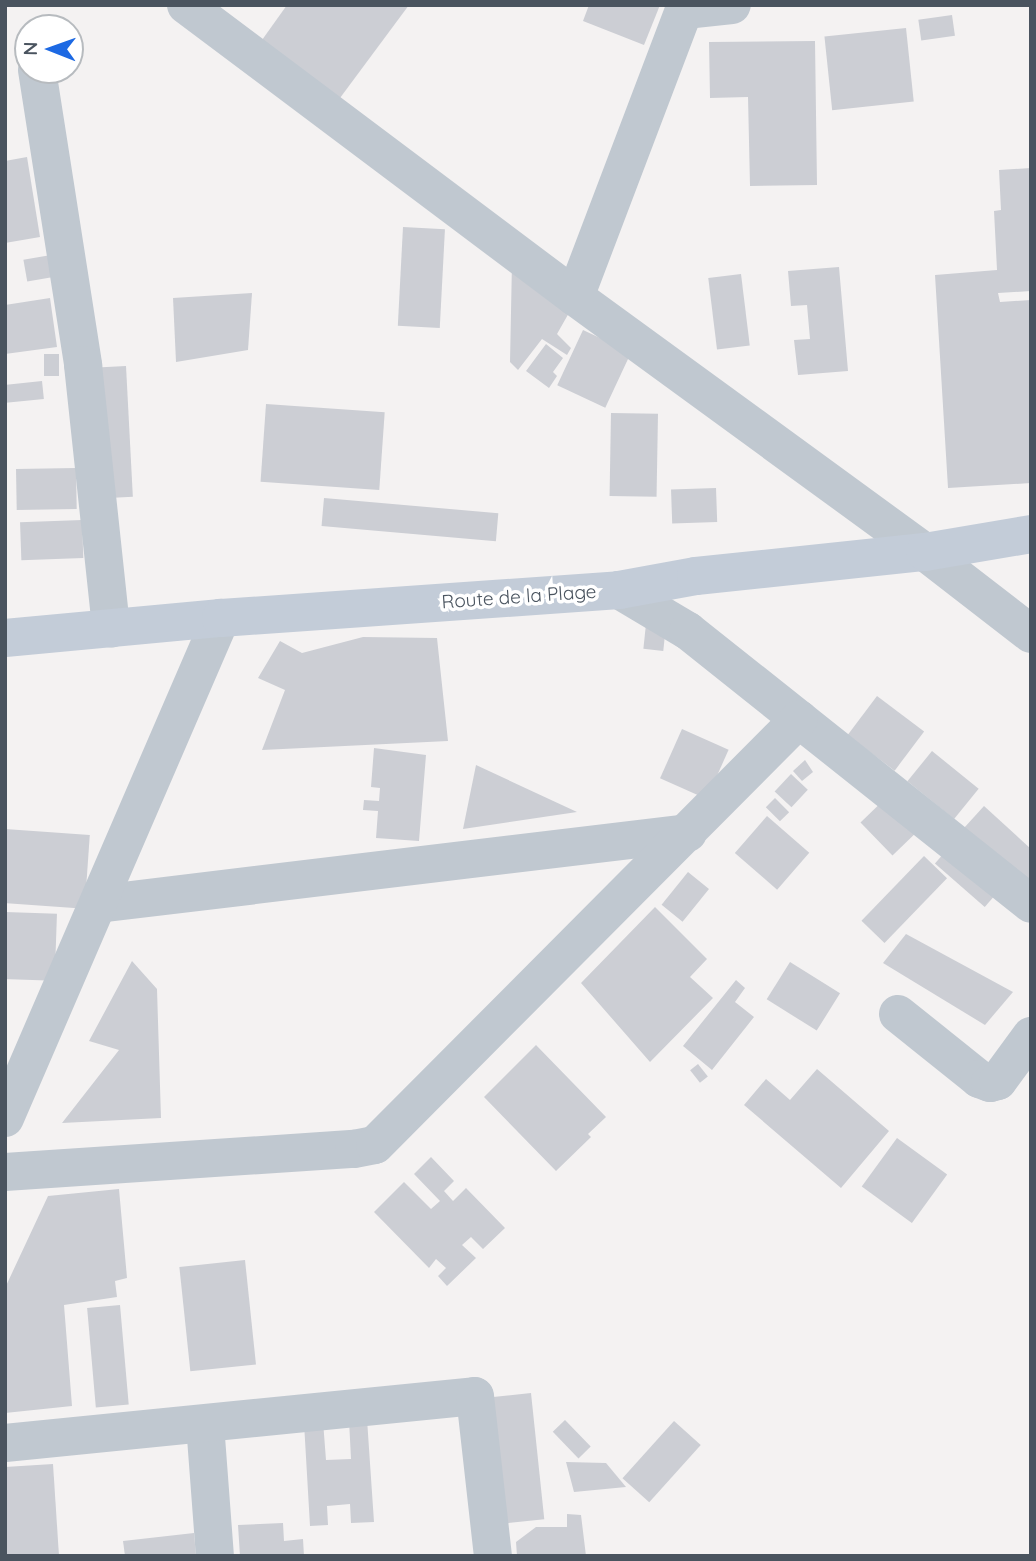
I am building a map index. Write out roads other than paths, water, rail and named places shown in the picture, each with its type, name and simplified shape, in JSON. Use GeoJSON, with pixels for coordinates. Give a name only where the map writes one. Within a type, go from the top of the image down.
{"type":"FeatureCollection","features":[{"type":"Feature","properties":{"kind":"main road","name":"Route de la Plage"},"geometry":{"type":"LineString","coordinates":[[5,638],[221,618],[620,590],[696,576],[925,552],[1031,534]]}},
{"type":"Feature","properties":{"kind":"street"},"geometry":{"type":"LineString","coordinates":[[186,5],[925,552],[1031,634]]}},
{"type":"Feature","properties":{"kind":"street"},"geometry":{"type":"LineString","coordinates":[[576,296],[685,8],[732,5]]}},
{"type":"Feature","properties":{"kind":"street"},"geometry":{"type":"LineString","coordinates":[[39,84],[83,365],[111,629]]}},
{"type":"Feature","properties":{"kind":"street"},"geometry":{"type":"LineString","coordinates":[[620,590],[688,631],[1031,904]]}},
{"type":"Feature","properties":{"kind":"street"},"geometry":{"type":"LineString","coordinates":[[9,1101],[98,904],[221,618]]}},
{"type":"Feature","properties":{"kind":"street"},"geometry":{"type":"LineString","coordinates":[[5,1172],[342,1150],[375,1145],[799,719]]}},
{"type":"Feature","properties":{"kind":"street"},"geometry":{"type":"LineString","coordinates":[[98,904],[688,833]]}},
{"type":"Feature","properties":{"kind":"street"},"geometry":{"type":"LineString","coordinates":[[898,1014],[979,1079],[990,1083],[998,1080],[1031,1036]]}},
{"type":"Feature","properties":{"kind":"street"},"geometry":{"type":"LineString","coordinates":[[5,1443],[475,1396],[493,1556]]}},
{"type":"Feature","properties":{"kind":"street"},"geometry":{"type":"LineString","coordinates":[[205,1424],[215,1556]]}}]}
